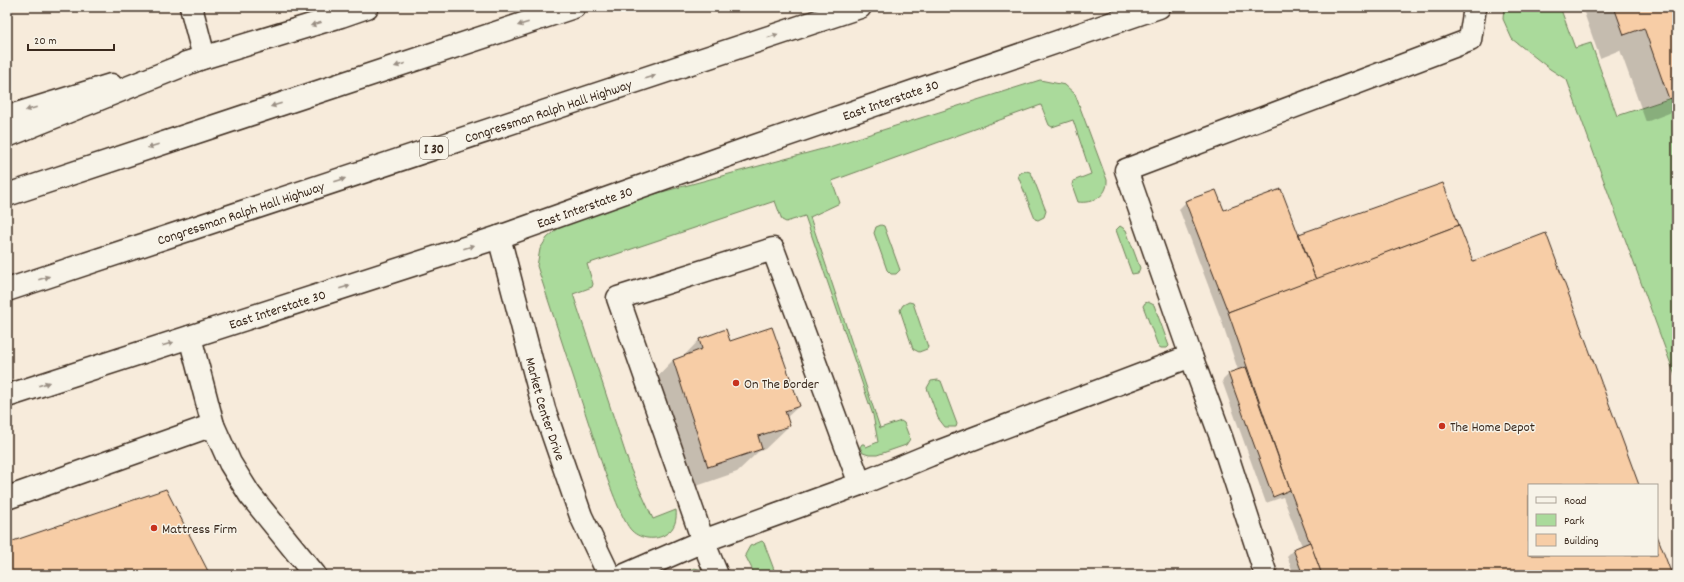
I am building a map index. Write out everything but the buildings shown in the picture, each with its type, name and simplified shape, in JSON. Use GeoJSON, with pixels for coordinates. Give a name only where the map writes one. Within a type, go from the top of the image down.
{"type":"FeatureCollection","features":[{"type":"Feature","properties":{"kind":"main road"},"geometry":{"type":"LineString","coordinates":[[191,7],[204,57]]}},
{"type":"Feature","properties":{"kind":"main road"},"geometry":{"type":"LineString","coordinates":[[7,116],[204,57],[339,12],[367,7]]}},
{"type":"Feature","properties":{"kind":"main road"},"geometry":{"type":"LineString","coordinates":[[7,195],[574,7]]}},
{"type":"Feature","properties":{"kind":"main road","name":"Congressman Ralph Hall Highway"},"geometry":{"type":"LineString","coordinates":[[7,290],[860,7]]}},
{"type":"Feature","properties":{"kind":"main road","name":"East Interstate 30"},"geometry":{"type":"LineString","coordinates":[[7,396],[499,237],[749,148],[1159,7]]}},
{"type":"Feature","properties":{"kind":"main road"},"geometry":{"type":"LineString","coordinates":[[1266,575],[1221,437],[1126,170],[1470,40],[1474,7]]}},
{"type":"Feature","properties":{"kind":"main road"},"geometry":{"type":"LineString","coordinates":[[7,136],[204,57]]}},
{"type":"Feature","properties":{"kind":"main road","name":"Market Center Drive"},"geometry":{"type":"LineString","coordinates":[[499,237],[544,409],[581,516],[609,575]]}},
{"type":"Feature","properties":{"kind":"main road"},"geometry":{"type":"LineString","coordinates":[[717,575],[703,541],[618,298],[773,249],[860,484]]}},
{"type":"Feature","properties":{"kind":"main road"},"geometry":{"type":"LineString","coordinates":[[190,337],[213,425],[230,463],[250,495],[315,575]]}},
{"type":"Feature","properties":{"kind":"main road"},"geometry":{"type":"LineString","coordinates":[[624,575],[703,541],[860,484],[1191,356]]}},
{"type":"Feature","properties":{"kind":"main road"},"geometry":{"type":"LineString","coordinates":[[7,498],[213,425]]}},
{"type":"Feature","properties":{"kind":"green space"},"geometry":{"type":"Polygon","coordinates":[[[1504,7],[1560,7],[1575,48],[1591,43],[1617,116],[1677,96],[1677,381],[1567,80],[1550,69],[1512,39],[1503,19],[1504,7]]]}},
{"type":"Feature","properties":{"kind":"green space"},"geometry":{"type":"Polygon","coordinates":[[[1040,80],[1065,85],[1075,94],[1107,180],[1105,190],[1098,198],[1089,202],[1078,202],[1072,185],[1073,181],[1091,174],[1073,120],[1052,127],[1049,125],[1041,105],[832,181],[840,203],[810,217],[880,428],[901,421],[904,423],[910,439],[906,445],[877,455],[863,453],[860,447],[862,444],[866,447],[878,442],[873,415],[805,216],[786,222],[782,220],[775,201],[587,264],[593,284],[592,287],[573,294],[631,470],[653,519],[676,510],[676,520],[669,532],[658,538],[648,538],[635,534],[628,527],[604,470],[537,266],[540,249],[547,238],[561,226],[647,196],[826,148],[1040,80]]]}},
{"type":"Feature","properties":{"kind":"green space"},"geometry":{"type":"Polygon","coordinates":[[[1026,171],[1030,172],[1032,175],[1046,211],[1044,217],[1038,220],[1035,219],[1018,176],[1019,173],[1026,171]]]}},
{"type":"Feature","properties":{"kind":"green space"},"geometry":{"type":"Polygon","coordinates":[[[881,225],[884,226],[900,270],[896,274],[891,274],[887,270],[874,233],[876,227],[881,225]]]}},
{"type":"Feature","properties":{"kind":"green space"},"geometry":{"type":"Polygon","coordinates":[[[1120,226],[1126,230],[1140,268],[1138,273],[1132,274],[1116,230],[1120,226]]]}},
{"type":"Feature","properties":{"kind":"green space"},"geometry":{"type":"Polygon","coordinates":[[[909,302],[913,303],[928,347],[927,349],[919,352],[913,349],[900,310],[903,305],[909,302]]]}},
{"type":"Feature","properties":{"kind":"green space"},"geometry":{"type":"Polygon","coordinates":[[[1148,302],[1154,305],[1169,346],[1167,348],[1161,348],[1158,346],[1143,306],[1148,302]]]}},
{"type":"Feature","properties":{"kind":"green space"},"geometry":{"type":"Polygon","coordinates":[[[931,381],[941,381],[957,424],[956,427],[945,427],[938,418],[927,388],[931,381]]]}},
{"type":"Feature","properties":{"kind":"green space"},"geometry":{"type":"Polygon","coordinates":[[[762,541],[776,575],[755,575],[745,555],[750,546],[762,541]]]}},
{"type":"Feature","properties":{"kind":"green space"},"geometry":{"type":"Polygon","coordinates":[[[694,568],[704,570],[708,575],[679,575],[694,568]]]}},
{"type":"Feature","properties":{"kind":"place","name":"On The Border"},"geometry":{"type":"Point","coordinates":[736,383]}},
{"type":"Feature","properties":{"kind":"place","name":"The Home Depot"},"geometry":{"type":"Point","coordinates":[1442,426]}},
{"type":"Feature","properties":{"kind":"place","name":"Mattress Firm"},"geometry":{"type":"Point","coordinates":[154,528]}}]}
